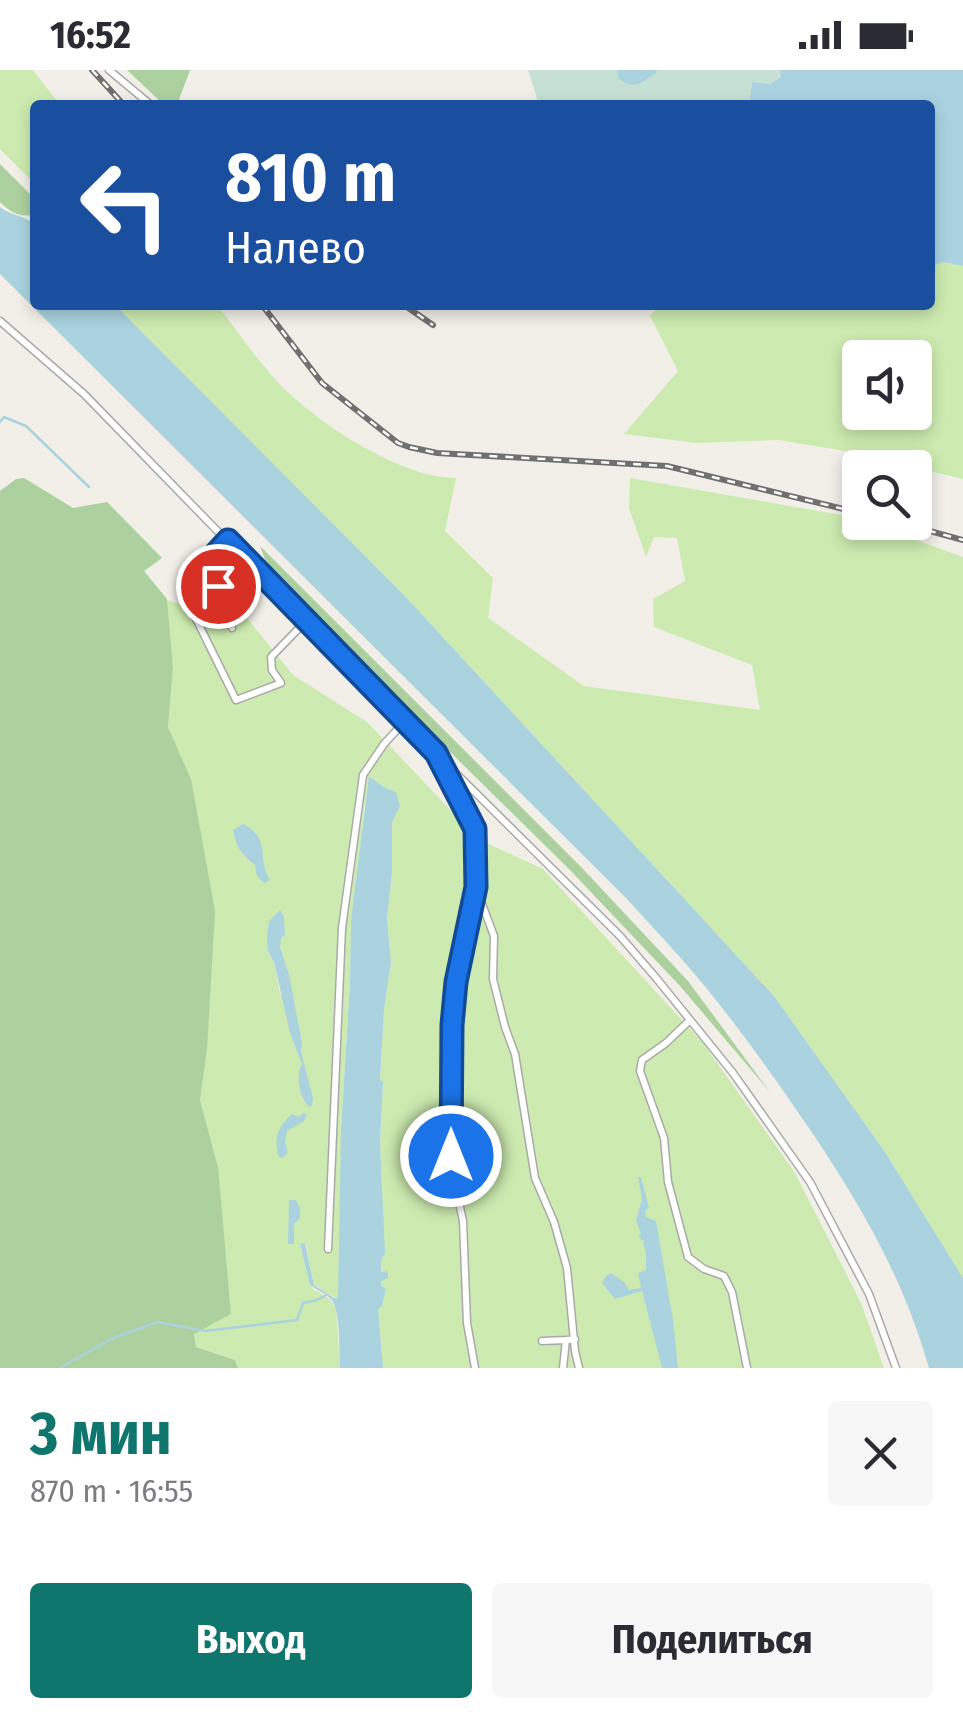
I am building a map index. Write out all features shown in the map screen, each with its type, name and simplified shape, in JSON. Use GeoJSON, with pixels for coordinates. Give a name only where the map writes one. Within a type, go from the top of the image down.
{"type":"FeatureCollection","features":[{"type":"Feature","properties":{"kind":"street"},"geometry":{"type":"LineString","coordinates":[[109,70],[145,100]]}},
{"type":"Feature","properties":{"kind":"street"},"geometry":{"type":"LineString","coordinates":[[0,321],[84,394],[620,936],[733,1073],[810,1182],[869,1294],[896,1368]]}},
{"type":"Feature","properties":{"kind":"street"},"geometry":{"type":"LineString","coordinates":[[228,540],[217,552],[218,586],[225,603],[224,615],[232,628]]}},
{"type":"Feature","properties":{"kind":"street"},"geometry":{"type":"LineString","coordinates":[[218,586],[182,592],[236,700],[281,684],[272,670],[271,657],[306,621]]}},
{"type":"Feature","properties":{"kind":"street"},"geometry":{"type":"LineString","coordinates":[[328,1249],[342,928],[362,775],[405,720]]}},
{"type":"Feature","properties":{"kind":"street"},"geometry":{"type":"LineString","coordinates":[[436,753],[475,829],[476,887],[456,982],[452,1025],[450,1165],[463,1221],[468,1326],[475,1368]]}},
{"type":"Feature","properties":{"kind":"street"},"geometry":{"type":"LineString","coordinates":[[476,887],[494,936],[493,979],[515,1054],[535,1178],[568,1268],[570,1340],[578,1368]]}},
{"type":"Feature","properties":{"kind":"street"},"geometry":{"type":"LineString","coordinates":[[690,1020],[642,1060],[640,1071],[664,1138],[668,1182],[688,1256],[704,1269],[724,1276],[732,1292],[747,1368]]}},
{"type":"Feature","properties":{"kind":"street"},"geometry":{"type":"LineString","coordinates":[[542,1341],[570,1340]]}},
{"type":"Feature","properties":{"kind":"street"},"geometry":{"type":"LineString","coordinates":[[563,1368],[570,1340]]}},
{"type":"Feature","properties":{"kind":"green space"},"geometry":{"type":"Polygon","coordinates":[[[0,70],[33,70],[56,100],[30,100],[30,179],[0,149],[0,70]]]}},
{"type":"Feature","properties":{"kind":"green space"},"geometry":{"type":"Polygon","coordinates":[[[127,70],[190,70],[179,100],[159,100],[127,70]]]}},
{"type":"Feature","properties":{"kind":"green space"},"geometry":{"type":"Polygon","coordinates":[[[528,70],[617,70],[618,78],[656,70],[780,70],[781,75],[770,84],[752,82],[750,100],[537,100],[528,70]]]}},
{"type":"Feature","properties":{"kind":"green space"},"geometry":{"type":"Polygon","coordinates":[[[0,164],[30,194],[30,215],[16,213],[0,202],[0,164]]]}},
{"type":"Feature","properties":{"kind":"green space"},"geometry":{"type":"Polygon","coordinates":[[[942,262],[963,266],[963,479],[932,472],[932,450],[842,451],[778,440],[697,443],[624,434],[678,371],[650,316],[655,310],[935,310],[935,266],[942,262]]]}},
{"type":"Feature","properties":{"kind":"green space"},"geometry":{"type":"Polygon","coordinates":[[[120,310],[221,310],[275,379],[311,412],[383,457],[433,475],[456,478],[445,531],[493,578],[488,618],[584,686],[760,710],[752,665],[654,627],[653,599],[685,581],[677,538],[654,537],[646,557],[629,508],[630,478],[842,515],[842,540],[916,540],[963,557],[963,1278],[885,1152],[774,996],[404,595],[120,310]]]}},
{"type":"Feature","properties":{"kind":"green space"},"geometry":{"type":"Polygon","coordinates":[[[24,478],[73,508],[107,502],[162,558],[144,571],[167,599],[173,667],[168,727],[191,779],[215,911],[207,1050],[200,1100],[218,1167],[231,1314],[194,1334],[196,1347],[235,1360],[238,1368],[0,1368],[0,491],[24,478]]]}},
{"type":"Feature","properties":{"kind":"green space"},"geometry":{"type":"Polygon","coordinates":[[[260,546],[582,868],[688,981],[770,1092],[680,986],[570,870],[271,576],[260,546]]]}},
{"type":"Feature","properties":{"kind":"green space"},"geometry":{"type":"Polygon","coordinates":[[[229,596],[293,675],[367,722],[478,839],[543,869],[703,1043],[795,1173],[861,1303],[884,1368],[383,1368],[378,1309],[386,1290],[381,1285],[380,1081],[391,962],[387,919],[396,792],[370,776],[351,920],[341,1131],[339,1298],[314,1285],[306,1244],[300,1245],[313,1289],[330,1299],[336,1309],[340,1368],[238,1368],[235,1360],[196,1347],[194,1333],[218,1167],[200,1100],[207,1050],[191,779],[168,727],[173,667],[167,600],[176,603],[229,596]],[[280,911],[269,921],[267,943],[280,994],[293,1003],[289,974],[280,947],[280,911]]]}},
{"type":"Feature","properties":{"kind":"water"},"geometry":{"type":"Polygon","coordinates":[[[617,70],[657,72],[634,85],[618,78],[617,70]]]}},
{"type":"Feature","properties":{"kind":"water"},"geometry":{"type":"Polygon","coordinates":[[[780,70],[963,70],[963,266],[942,262],[935,266],[935,100],[750,100],[752,82],[770,84],[781,76],[780,70]]]}},
{"type":"Feature","properties":{"kind":"water"},"geometry":{"type":"Polygon","coordinates":[[[0,207],[30,221],[30,304],[0,274],[0,207]]]}},
{"type":"Feature","properties":{"kind":"water"},"geometry":{"type":"Polygon","coordinates":[[[36,310],[120,310],[404,595],[774,996],[885,1152],[963,1278],[963,1368],[929,1368],[895,1276],[815,1137],[736,1026],[627,899],[36,310]]]}},
{"type":"Feature","properties":{"kind":"water"},"geometry":{"type":"Polygon","coordinates":[[[369,776],[396,792],[400,806],[392,822],[387,919],[391,962],[380,1080],[385,1254],[381,1272],[388,1271],[388,1278],[381,1281],[386,1289],[378,1309],[383,1368],[340,1368],[334,1305],[310,1284],[300,1244],[305,1243],[314,1285],[338,1298],[351,920],[369,776]]]}},
{"type":"Feature","properties":{"kind":"water"},"geometry":{"type":"Polygon","coordinates":[[[243,824],[261,843],[270,880],[264,883],[236,841],[233,830],[243,824]]]}},
{"type":"Feature","properties":{"kind":"water"},"geometry":{"type":"Polygon","coordinates":[[[280,910],[285,935],[280,947],[289,974],[301,1052],[313,1098],[309,1107],[299,1080],[302,1064],[267,948],[269,921],[280,910]]]}},
{"type":"Feature","properties":{"kind":"water"},"geometry":{"type":"Polygon","coordinates":[[[292,1114],[300,1117],[307,1114],[304,1121],[287,1131],[288,1153],[279,1157],[280,1128],[292,1114]]]}},
{"type":"Feature","properties":{"kind":"water"},"geometry":{"type":"Polygon","coordinates":[[[638,1177],[649,1208],[646,1217],[656,1221],[678,1368],[662,1368],[642,1291],[615,1299],[602,1283],[611,1273],[629,1290],[641,1288],[638,1273],[646,1270],[646,1252],[636,1220],[642,1199],[638,1177]]]}},
{"type":"Feature","properties":{"kind":"water"},"geometry":{"type":"Polygon","coordinates":[[[289,1200],[296,1200],[300,1208],[300,1218],[294,1224],[294,1244],[288,1244],[289,1200]]]}},
{"type":"Feature","properties":{"kind":"waterway"},"geometry":{"type":"LineString","coordinates":[[0,422],[4,417],[26,426],[89,487]]}},
{"type":"Feature","properties":{"kind":"waterway"},"geometry":{"type":"LineString","coordinates":[[60,1368],[111,1339],[157,1322],[205,1331],[297,1320],[303,1303],[326,1295]]}},
{"type":"Feature","properties":{"kind":"railway"},"geometry":{"type":"LineString","coordinates":[[92,70],[119,100]]}},
{"type":"Feature","properties":{"kind":"railway"},"geometry":{"type":"LineString","coordinates":[[266,310],[322,383],[398,443],[409,447],[437,453],[667,466],[842,509]]}},
{"type":"Feature","properties":{"kind":"railway"},"geometry":{"type":"LineString","coordinates":[[411,310],[433,325]]}},
{"type":"Feature","properties":{"kind":"railway"},"geometry":{"type":"LineString","coordinates":[[932,532],[963,540]]}},
{"type":"Feature","properties":{"kind":"route"},"geometry":{"type":"LineString","coordinates":[[218,586],[217,552],[228,540],[436,753],[475,829],[476,887],[456,982],[452,1025],[451,1156]]}}]}
